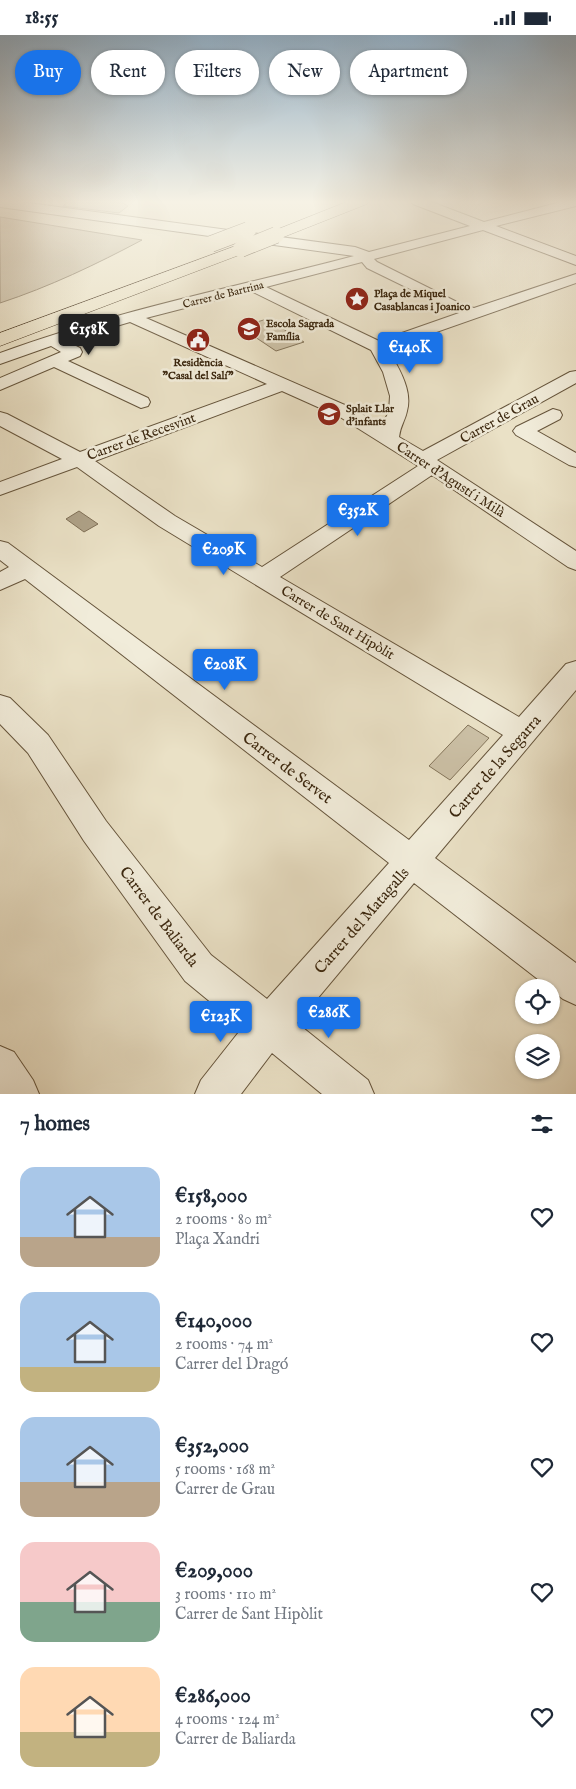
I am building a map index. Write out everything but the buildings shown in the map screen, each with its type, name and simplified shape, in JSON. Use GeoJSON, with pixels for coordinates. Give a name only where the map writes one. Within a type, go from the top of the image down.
{"type":"FeatureCollection","features":[{"type":"Feature","properties":{"kind":"main road"},"geometry":{"type":"LineString","coordinates":[[128,274],[193,250]]}},
{"type":"Feature","properties":{"kind":"main road"},"geometry":{"type":"LineString","coordinates":[[0,340],[237,250]]}},
{"type":"Feature","properties":{"kind":"street"},"geometry":{"type":"LineString","coordinates":[[301,250],[344,257],[366,258],[372,265],[456,307],[473,313]]}},
{"type":"Feature","properties":{"kind":"street","name":"Carrer de Bartrina"},"geometry":{"type":"LineString","coordinates":[[0,359],[55,339],[131,317],[393,250]]}},
{"type":"Feature","properties":{"kind":"street"},"geometry":{"type":"LineString","coordinates":[[548,250],[576,261]]}},
{"type":"Feature","properties":{"kind":"street"},"geometry":{"type":"LineString","coordinates":[[378,347],[576,278]]}},
{"type":"Feature","properties":{"kind":"street"},"geometry":{"type":"LineString","coordinates":[[252,286],[378,347],[396,382],[399,396],[398,412],[391,424],[389,439]]}},
{"type":"Feature","properties":{"kind":"street","name":"Carrer d'Agustí i Milà"},"geometry":{"type":"LineString","coordinates":[[131,317],[347,413],[427,463],[576,562]]}},
{"type":"Feature","properties":{"kind":"street"},"geometry":{"type":"LineString","coordinates":[[0,385],[74,352],[57,343],[55,339]]}},
{"type":"Feature","properties":{"kind":"street"},"geometry":{"type":"LineString","coordinates":[[55,361],[141,402]]}},
{"type":"Feature","properties":{"kind":"street","name":"Carrer de Grau"},"geometry":{"type":"LineString","coordinates":[[263,577],[427,463],[576,376]]}},
{"type":"Feature","properties":{"kind":"street","name":"Carrer de Recesvint"},"geometry":{"type":"LineString","coordinates":[[4,487],[283,384]]}},
{"type":"Feature","properties":{"kind":"street"},"geometry":{"type":"LineString","coordinates":[[553,415],[523,431],[576,461]]}},
{"type":"Feature","properties":{"kind":"street","name":"Carrer de Sant Hipòlit"},"geometry":{"type":"LineString","coordinates":[[0,418],[78,460],[167,521],[523,733]]}},
{"type":"Feature","properties":{"kind":"street","name":"Carrer de Servet"},"geometry":{"type":"LineString","coordinates":[[0,548],[576,986]]}},
{"type":"Feature","properties":{"kind":"street"},"geometry":{"type":"LineString","coordinates":[[0,582],[26,568]]}},
{"type":"Feature","properties":{"kind":"street","name":"Carrer de la Segarra"},"geometry":{"type":"LineString","coordinates":[[417,865],[523,733],[576,671]]}},
{"type":"Feature","properties":{"kind":"street","name":"Carrer de Baliarda"},"geometry":{"type":"LineString","coordinates":[[0,706],[38,744],[94,831],[198,968],[354,1094]]}},
{"type":"Feature","properties":{"kind":"street","name":"Carrer del Matagalls"},"geometry":{"type":"LineString","coordinates":[[215,1094],[270,1025],[417,865]]}},
{"type":"Feature","properties":{"kind":"street"},"geometry":{"type":"LineString","coordinates":[[0,1066],[19,1094]]}},
{"type":"Feature","properties":{"kind":"shaded area"},"geometry":{"type":"Polygon","coordinates":[[[0,250],[122,250],[72,275],[0,303],[0,250]]]}},
{"type":"Feature","properties":{"kind":"shaded area"},"geometry":{"type":"Polygon","coordinates":[[[267,319],[304,342],[276,351],[240,327],[267,319]]]}},
{"type":"Feature","properties":{"kind":"shaded area"},"geometry":{"type":"Polygon","coordinates":[[[79,511],[98,524],[84,532],[66,519],[79,511]]]}},
{"type":"Feature","properties":{"kind":"shaded area"},"geometry":{"type":"Polygon","coordinates":[[[468,725],[489,738],[450,780],[429,766],[468,725]]]}},
{"type":"Feature","properties":{"kind":"place","name":"Plaça de Miquel Casablancas i Joanico"},"geometry":{"type":"Point","coordinates":[357,299]}},
{"type":"Feature","properties":{"kind":"place","name":"Escola Sagrada Família"},"geometry":{"type":"Point","coordinates":[249,329]}},
{"type":"Feature","properties":{"kind":"place","name":"Residència \"Casal del Salí\""},"geometry":{"type":"Point","coordinates":[198,340]}},
{"type":"Feature","properties":{"kind":"place","name":"Splait Llar d'infants"},"geometry":{"type":"Point","coordinates":[329,414]}}]}
